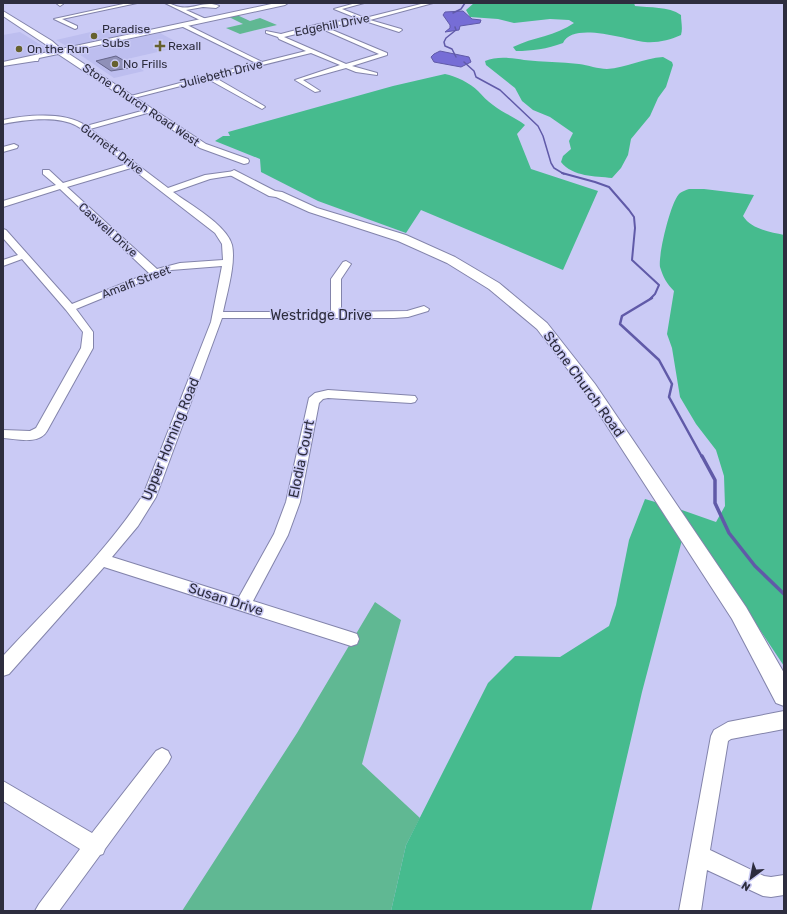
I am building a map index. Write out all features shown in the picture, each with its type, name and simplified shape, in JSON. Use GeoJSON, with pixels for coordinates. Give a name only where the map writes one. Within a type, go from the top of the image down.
{"type":"FeatureCollection","features":[{"type":"Feature","properties":{"kind":"main road"},"geometry":{"type":"LineString","coordinates":[[3,64],[272,4],[285,3]]}},
{"type":"Feature","properties":{"kind":"main road","name":"Stone Church Road West"},"geometry":{"type":"LineString","coordinates":[[3,13],[49,44],[63,51],[70,60],[75,61],[207,149]]}},
{"type":"Feature","properties":{"kind":"main road"},"geometry":{"type":"LineString","coordinates":[[207,149],[247,165],[244,172],[229,170]]}},
{"type":"Feature","properties":{"kind":"main road","name":"Stone Church Road"},"geometry":{"type":"LineString","coordinates":[[207,149],[208,152],[223,161],[229,170],[273,194],[278,194],[318,212],[402,238],[451,260],[494,286],[542,326],[590,388],[659,491],[738,613],[784,694]]}},
{"type":"Feature","properties":{"kind":"main road","name":"Stone Church Road"},"geometry":{"type":"LineString","coordinates":[[247,165],[251,175],[254,178],[278,192],[278,194]]}},
{"type":"Feature","properties":{"kind":"street"},"geometry":{"type":"LineString","coordinates":[[75,27],[57,19],[135,3]]}},
{"type":"Feature","properties":{"kind":"street"},"geometry":{"type":"LineString","coordinates":[[167,3],[204,20]]}},
{"type":"Feature","properties":{"kind":"street"},"geometry":{"type":"LineString","coordinates":[[362,3],[337,9],[383,26],[400,30]]}},
{"type":"Feature","properties":{"kind":"street","name":"Edgehill Drive"},"geometry":{"type":"LineString","coordinates":[[281,36],[319,26],[364,19],[431,3]]}},
{"type":"Feature","properties":{"kind":"street"},"geometry":{"type":"LineString","coordinates":[[181,9],[203,5],[216,6]]}},
{"type":"Feature","properties":{"kind":"street"},"geometry":{"type":"LineString","coordinates":[[116,7],[126,12]]}},
{"type":"Feature","properties":{"kind":"street"},"geometry":{"type":"LineString","coordinates":[[183,25],[262,64]]}},
{"type":"Feature","properties":{"kind":"street"},"geometry":{"type":"LineString","coordinates":[[317,91],[298,81],[298,79],[385,54],[319,26]]}},
{"type":"Feature","properties":{"kind":"street"},"geometry":{"type":"LineString","coordinates":[[268,32],[281,36]]}},
{"type":"Feature","properties":{"kind":"street","name":"Edgehill Drive"},"geometry":{"type":"LineString","coordinates":[[281,36],[281,38],[311,51],[361,71],[375,74]]}},
{"type":"Feature","properties":{"kind":"street","name":"Juliebeth Drive"},"geometry":{"type":"LineString","coordinates":[[130,97],[311,51]]}},
{"type":"Feature","properties":{"kind":"street"},"geometry":{"type":"LineString","coordinates":[[209,77],[262,107]]}},
{"type":"Feature","properties":{"kind":"street"},"geometry":{"type":"LineString","coordinates":[[85,128],[149,111]]}},
{"type":"Feature","properties":{"kind":"street","name":"Gurnett Drive"},"geometry":{"type":"LineString","coordinates":[[3,122],[28,118],[58,119],[79,124],[168,191]]}},
{"type":"Feature","properties":{"kind":"street"},"geometry":{"type":"LineString","coordinates":[[3,150],[14,146]]}},
{"type":"Feature","properties":{"kind":"street"},"geometry":{"type":"LineString","coordinates":[[3,204],[132,165]]}},
{"type":"Feature","properties":{"kind":"street"},"geometry":{"type":"LineString","coordinates":[[168,191],[229,170]]}},
{"type":"Feature","properties":{"kind":"street","name":"Caswell Drive"},"geometry":{"type":"LineString","coordinates":[[46,172],[156,274]]}},
{"type":"Feature","properties":{"kind":"street","name":"Upper Horning Road"},"geometry":{"type":"LineString","coordinates":[[3,668],[101,560],[133,522],[149,497],[218,315],[227,263],[227,240],[214,226],[168,191]]}},
{"type":"Feature","properties":{"kind":"street"},"geometry":{"type":"LineString","coordinates":[[3,232],[70,308],[88,332],[87,348],[41,431],[32,436],[3,434]]}},
{"type":"Feature","properties":{"kind":"street"},"geometry":{"type":"LineString","coordinates":[[3,263],[23,256]]}},
{"type":"Feature","properties":{"kind":"street","name":"Amalfi Street"},"geometry":{"type":"LineString","coordinates":[[70,308],[180,266],[227,263]]}},
{"type":"Feature","properties":{"kind":"street"},"geometry":{"type":"LineString","coordinates":[[336,315],[336,279],[346,264]]}},
{"type":"Feature","properties":{"kind":"street","name":"Westridge Drive"},"geometry":{"type":"LineString","coordinates":[[218,315],[408,314],[424,309]]}},
{"type":"Feature","properties":{"kind":"street","name":"Elodia Court"},"geometry":{"type":"LineString","coordinates":[[243,605],[281,535],[293,502],[313,401],[319,396],[328,394],[411,399]]}},
{"type":"Feature","properties":{"kind":"street","name":"Susan Drive"},"geometry":{"type":"LineString","coordinates":[[101,560],[351,639]]}},
{"type":"Feature","properties":{"kind":"street"},"geometry":{"type":"LineString","coordinates":[[690,911],[720,736],[728,731],[784,720]]}},
{"type":"Feature","properties":{"kind":"street"},"geometry":{"type":"LineString","coordinates":[[46,911],[96,847],[162,757]]}},
{"type":"Feature","properties":{"kind":"street"},"geometry":{"type":"LineString","coordinates":[[3,790],[96,847]]}},
{"type":"Feature","properties":{"kind":"street"},"geometry":{"type":"LineString","coordinates":[[699,855],[763,886],[771,887],[784,885]]}},
{"type":"Feature","properties":{"kind":"shaded area"},"geometry":{"type":"Polygon","coordinates":[[[463,11],[472,19],[481,20],[480,23],[460,26],[459,30],[445,32],[450,28],[450,25],[443,15],[445,12],[463,11]]]}},
{"type":"Feature","properties":{"kind":"shaded area"},"geometry":{"type":"Polygon","coordinates":[[[108,28],[117,29],[128,35],[68,47],[56,40],[108,28]]]}},
{"type":"Feature","properties":{"kind":"shaded area"},"geometry":{"type":"Polygon","coordinates":[[[20,32],[49,51],[3,62],[3,35],[20,32]]]}},
{"type":"Feature","properties":{"kind":"shaded area"},"geometry":{"type":"Polygon","coordinates":[[[160,33],[184,46],[127,59],[144,71],[114,78],[76,52],[160,33]]]}},
{"type":"Feature","properties":{"kind":"shaded area"},"geometry":{"type":"Polygon","coordinates":[[[440,51],[469,57],[471,62],[461,67],[434,62],[431,57],[440,51]]]}},
{"type":"Feature","properties":{"kind":"green space"},"geometry":{"type":"Polygon","coordinates":[[[474,3],[634,3],[635,6],[665,9],[681,15],[682,32],[681,35],[659,42],[637,41],[589,32],[578,33],[569,37],[563,43],[551,47],[516,51],[513,47],[560,31],[574,23],[569,20],[550,19],[514,23],[498,19],[470,17],[466,10],[474,3]]]}},
{"type":"Feature","properties":{"kind":"green space"},"geometry":{"type":"Polygon","coordinates":[[[237,15],[250,21],[260,18],[277,25],[240,34],[226,28],[243,24],[229,17],[237,15]]]}},
{"type":"Feature","properties":{"kind":"green space"},"geometry":{"type":"Polygon","coordinates":[[[663,57],[672,62],[673,65],[666,87],[658,98],[650,116],[631,139],[628,155],[621,168],[612,178],[585,175],[572,171],[566,167],[561,162],[563,156],[571,149],[569,141],[573,133],[550,117],[533,110],[522,101],[515,88],[486,65],[485,61],[494,58],[510,58],[579,64],[607,69],[663,57]]]}},
{"type":"Feature","properties":{"kind":"green space"},"geometry":{"type":"Polygon","coordinates":[[[445,74],[463,80],[475,88],[491,103],[525,125],[517,134],[531,169],[598,191],[563,270],[421,210],[406,233],[318,201],[261,172],[260,159],[215,141],[223,136],[230,136],[228,132],[393,86],[445,74]]]}},
{"type":"Feature","properties":{"kind":"green space"},"geometry":{"type":"Polygon","coordinates":[[[689,189],[704,189],[754,195],[743,216],[746,220],[756,227],[784,235],[784,666],[687,521],[642,692],[591,911],[391,911],[406,845],[488,683],[515,656],[560,657],[609,626],[616,605],[629,540],[645,499],[716,522],[725,506],[724,476],[716,450],[696,424],[680,397],[672,348],[667,334],[674,291],[667,283],[661,271],[661,251],[669,216],[676,198],[680,193],[689,189]]]}},
{"type":"Feature","properties":{"kind":"green space"},"geometry":{"type":"Polygon","coordinates":[[[375,602],[401,620],[362,764],[420,818],[406,845],[391,911],[182,911],[297,733],[375,602]]]}},
{"type":"Feature","properties":{"kind":"building","name":"No Frills"},"geometry":{"type":"Polygon","coordinates":[[[116,56],[135,67],[111,71],[96,61],[116,56]]]}},
{"type":"Feature","properties":{"kind":"waterway"},"geometry":{"type":"LineString","coordinates":[[453,13],[461,9],[465,3]]}},
{"type":"Feature","properties":{"kind":"waterway"},"geometry":{"type":"LineString","coordinates":[[455,27],[456,30],[446,38],[444,42],[445,46],[452,49],[456,57]]}},
{"type":"Feature","properties":{"kind":"waterway"},"geometry":{"type":"LineString","coordinates":[[464,62],[474,71],[476,77],[500,90],[538,126],[543,136],[551,163],[554,168],[563,173]]}},
{"type":"Feature","properties":{"kind":"waterway"},"geometry":{"type":"LineString","coordinates":[[563,173],[609,187],[634,217],[635,228],[632,260],[659,285],[655,294],[650,299]]}},
{"type":"Feature","properties":{"kind":"waterway"},"geometry":{"type":"LineString","coordinates":[[652,298],[622,316],[620,324],[659,360],[672,384],[669,397],[702,457]]}},
{"type":"Feature","properties":{"kind":"waterway"},"geometry":{"type":"LineString","coordinates":[[702,456],[715,480],[715,503],[729,533],[755,566],[784,594]]}},
{"type":"Feature","properties":{"kind":"place","name":"Paradise Subs"},"geometry":{"type":"Point","coordinates":[94,36]}},
{"type":"Feature","properties":{"kind":"place","name":"Rexall"},"geometry":{"type":"Point","coordinates":[160,46]}},
{"type":"Feature","properties":{"kind":"place","name":"On the Run"},"geometry":{"type":"Point","coordinates":[19,49]}},
{"type":"Feature","properties":{"kind":"place","name":"No Frills"},"geometry":{"type":"Point","coordinates":[115,64]}}]}
